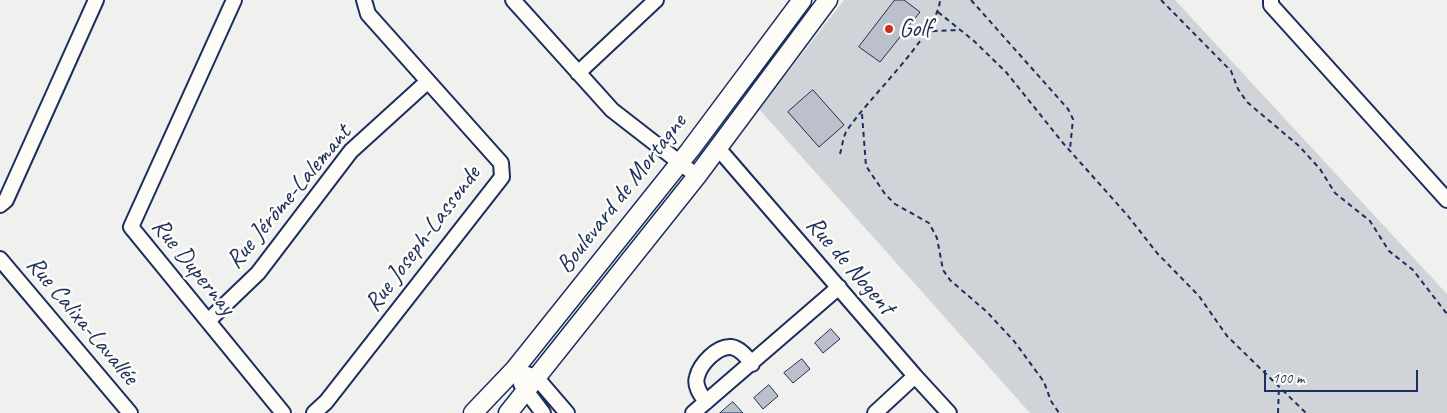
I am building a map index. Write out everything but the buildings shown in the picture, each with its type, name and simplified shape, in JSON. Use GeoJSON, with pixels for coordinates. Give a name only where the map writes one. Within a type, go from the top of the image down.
{"type":"FeatureCollection","features":[{"type":"Feature","properties":{"kind":"main road","name":"Boulevard de Mortagne"},"geometry":{"type":"LineString","coordinates":[[473,413],[514,370],[680,162],[802,0]]}},
{"type":"Feature","properties":{"kind":"main road","name":"Boulevard de Mortagne"},"geometry":{"type":"LineString","coordinates":[[508,413],[697,176],[828,0]]}},
{"type":"Feature","properties":{"kind":"street"},"geometry":{"type":"LineString","coordinates":[[0,205],[6,200],[96,0]]}},
{"type":"Feature","properties":{"kind":"street","name":"Rue Dupernay"},"geometry":{"type":"LineString","coordinates":[[234,0],[131,227],[283,413]]}},
{"type":"Feature","properties":{"kind":"street","name":"Rue Joseph-Lassonde"},"geometry":{"type":"LineString","coordinates":[[314,413],[326,402],[502,177],[501,163],[368,14],[364,0]]}},
{"type":"Feature","properties":{"kind":"street"},"geometry":{"type":"LineString","coordinates":[[513,0],[612,110],[697,176]]}},
{"type":"Feature","properties":{"kind":"street"},"geometry":{"type":"LineString","coordinates":[[578,73],[656,0]]}},
{"type":"Feature","properties":{"kind":"street"},"geometry":{"type":"LineString","coordinates":[[1271,0],[1271,5],[1447,200]]}},
{"type":"Feature","properties":{"kind":"street","name":"Rue Jérôme-Lalemant"},"geometry":{"type":"LineString","coordinates":[[208,321],[258,273],[351,151],[427,82]]}},
{"type":"Feature","properties":{"kind":"street","name":"Rue de Nogent"},"geometry":{"type":"LineString","coordinates":[[718,147],[915,376],[950,413]]}},
{"type":"Feature","properties":{"kind":"street","name":"Rue Calixa-Lavallée"},"geometry":{"type":"LineString","coordinates":[[0,258],[130,413]]}},
{"type":"Feature","properties":{"kind":"street"},"geometry":{"type":"LineString","coordinates":[[693,413],[839,287]]}},
{"type":"Feature","properties":{"kind":"street"},"geometry":{"type":"LineString","coordinates":[[706,402],[698,391],[696,377],[703,364],[717,351],[730,347],[742,352],[752,364]]}},
{"type":"Feature","properties":{"kind":"street"},"geometry":{"type":"LineString","coordinates":[[514,370],[536,377],[567,413]]}},
{"type":"Feature","properties":{"kind":"street"},"geometry":{"type":"LineString","coordinates":[[514,370],[525,392],[543,413]]}},
{"type":"Feature","properties":{"kind":"street"},"geometry":{"type":"LineString","coordinates":[[875,413],[915,376]]}},
{"type":"Feature","properties":{"kind":"path"},"geometry":{"type":"LineString","coordinates":[[840,154],[846,132],[924,34],[938,12],[940,0]]}},
{"type":"Feature","properties":{"kind":"path"},"geometry":{"type":"LineString","coordinates":[[970,0],[1068,110],[1073,118],[1070,150]]}},
{"type":"Feature","properties":{"kind":"path"},"geometry":{"type":"LineString","coordinates":[[1161,0],[1231,71],[1238,88],[1247,102],[1299,146],[1320,169],[1335,193],[1370,221],[1389,251],[1413,270],[1447,314]]}},
{"type":"Feature","properties":{"kind":"path"},"geometry":{"type":"LineString","coordinates":[[938,12],[974,41],[1006,72],[1157,253],[1199,296],[1227,336],[1306,413]]}},
{"type":"Feature","properties":{"kind":"path"},"geometry":{"type":"LineString","coordinates":[[924,34],[934,31],[959,30]]}},
{"type":"Feature","properties":{"kind":"path"},"geometry":{"type":"LineString","coordinates":[[862,114],[866,166],[885,194],[895,204],[929,224],[937,238],[943,270],[950,280],[987,312],[1014,341],[1044,382],[1051,402],[1059,413]]}},
{"type":"Feature","properties":{"kind":"path"},"geometry":{"type":"LineString","coordinates":[[1278,413],[1279,386]]}},
{"type":"Feature","properties":{"kind":"shaded area"},"geometry":{"type":"Polygon","coordinates":[[[844,0],[1175,0],[1447,294],[1447,413],[1030,413],[759,109],[844,0]]]}},
{"type":"Feature","properties":{"kind":"place","name":"Golf"},"geometry":{"type":"Point","coordinates":[889,29]}}]}
